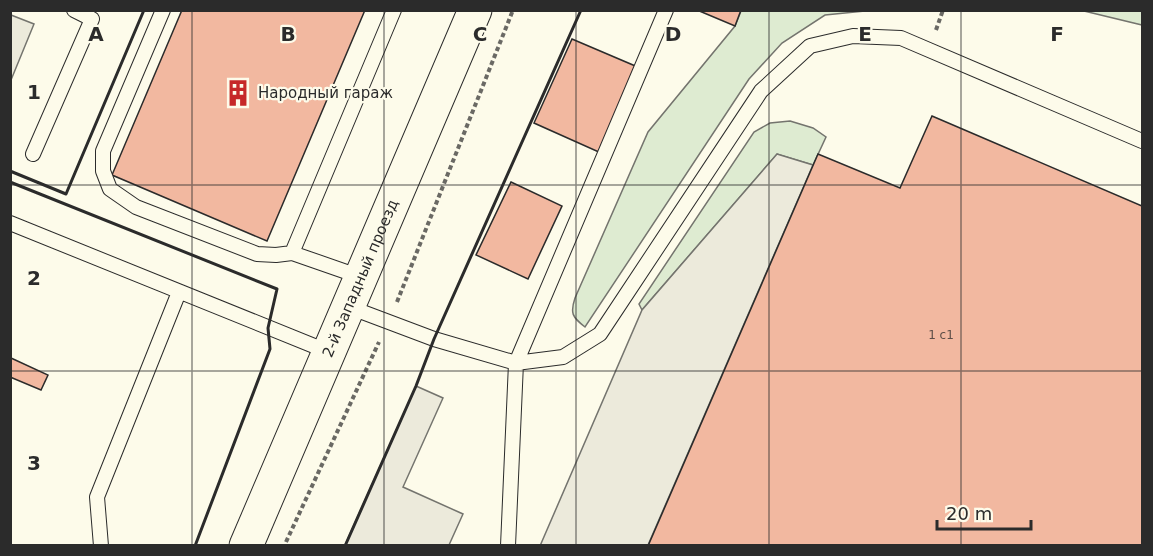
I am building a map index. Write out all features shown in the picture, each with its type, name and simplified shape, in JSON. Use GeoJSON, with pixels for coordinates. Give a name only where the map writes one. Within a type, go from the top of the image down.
{"type":"FeatureCollection","features":[{"type":"Feature","properties":{"kind":"street","name":"2-й Западный проезд"},"geometry":{"type":"LineString","coordinates":[[246,546],[475,10]]}},
{"type":"Feature","properties":{"kind":"lane"},"geometry":{"type":"LineString","coordinates":[[33,154],[94,15],[74,10]]}},
{"type":"Feature","properties":{"kind":"lane"},"geometry":{"type":"LineString","coordinates":[[163,10],[103,151],[103,171],[110,189],[136,207],[257,254],[292,253],[355,292],[389,322],[435,339],[516,363],[563,357],[600,334],[761,91],[810,46],[853,36],[900,38],[1143,141]]}},
{"type":"Feature","properties":{"kind":"lane"},"geometry":{"type":"LineString","coordinates":[[292,253],[394,10]]}},
{"type":"Feature","properties":{"kind":"lane"},"geometry":{"type":"LineString","coordinates":[[508,546],[516,363],[666,10]]}},
{"type":"Feature","properties":{"kind":"lane"},"geometry":{"type":"LineString","coordinates":[[10,223],[330,352]]}},
{"type":"Feature","properties":{"kind":"lane"},"geometry":{"type":"LineString","coordinates":[[102,546],[97,497],[179,292]]}},
{"type":"Feature","properties":{"kind":"path"},"geometry":{"type":"LineString","coordinates":[[284,546],[389,322],[513,10]]}},
{"type":"Feature","properties":{"kind":"green space"},"geometry":{"type":"Polygon","coordinates":[[[741,11],[865,11],[825,15],[782,43],[749,79],[585,327],[573,314],[575,298],[648,132],[735,26],[741,11]]]}},
{"type":"Feature","properties":{"kind":"green space"},"geometry":{"type":"Polygon","coordinates":[[[1084,11],[1142,11],[1142,25],[1084,11]]]}},
{"type":"Feature","properties":{"kind":"green space"},"geometry":{"type":"Polygon","coordinates":[[[790,121],[813,128],[826,137],[813,165],[777,154],[642,310],[639,304],[754,132],[770,123],[790,121]]]}},
{"type":"Feature","properties":{"kind":"shaded area"},"geometry":{"type":"Polygon","coordinates":[[[11,15],[34,24],[11,80],[11,15]]]}},
{"type":"Feature","properties":{"kind":"shaded area"},"geometry":{"type":"Polygon","coordinates":[[[777,154],[813,165],[648,545],[540,546],[642,310],[777,154]]]}},
{"type":"Feature","properties":{"kind":"shaded area"},"geometry":{"type":"Polygon","coordinates":[[[416,386],[443,398],[403,487],[463,514],[449,545],[345,545],[416,386]]]}},
{"type":"Feature","properties":{"kind":"building","name":"Народный гараж"},"geometry":{"type":"Polygon","coordinates":[[[182,10],[365,10],[267,241],[112,175],[182,10]]]}},
{"type":"Feature","properties":{"kind":"building"},"geometry":{"type":"Polygon","coordinates":[[[697,10],[741,10],[735,26],[697,10]]]}},
{"type":"Feature","properties":{"kind":"building"},"geometry":{"type":"Polygon","coordinates":[[[572,39],[640,68],[601,153],[534,123],[572,39]]]}},
{"type":"Feature","properties":{"kind":"building"},"geometry":{"type":"Polygon","coordinates":[[[932,116],[1142,206],[1142,546],[648,546],[818,154],[900,188],[932,116]]]}},
{"type":"Feature","properties":{"kind":"building"},"geometry":{"type":"Polygon","coordinates":[[[511,182],[562,206],[528,279],[476,255],[511,182]]]}},
{"type":"Feature","properties":{"kind":"building"},"geometry":{"type":"Polygon","coordinates":[[[11,358],[48,375],[41,390],[10,377],[11,358]]]}},
{"type":"Feature","properties":{"kind":"wall"},"geometry":{"type":"LineString","coordinates":[[10,171],[66,194],[144,10]]}},
{"type":"Feature","properties":{"kind":"wall"},"geometry":{"type":"LineString","coordinates":[[345,546],[416,386],[434,339],[581,10]]}},
{"type":"Feature","properties":{"kind":"wall"},"geometry":{"type":"LineString","coordinates":[[10,182],[277,289],[268,328],[270,349],[195,546]]}},
{"type":"Feature","properties":{"kind":"place","name":"Народный гараж"},"geometry":{"type":"Point","coordinates":[238,93]}}]}
